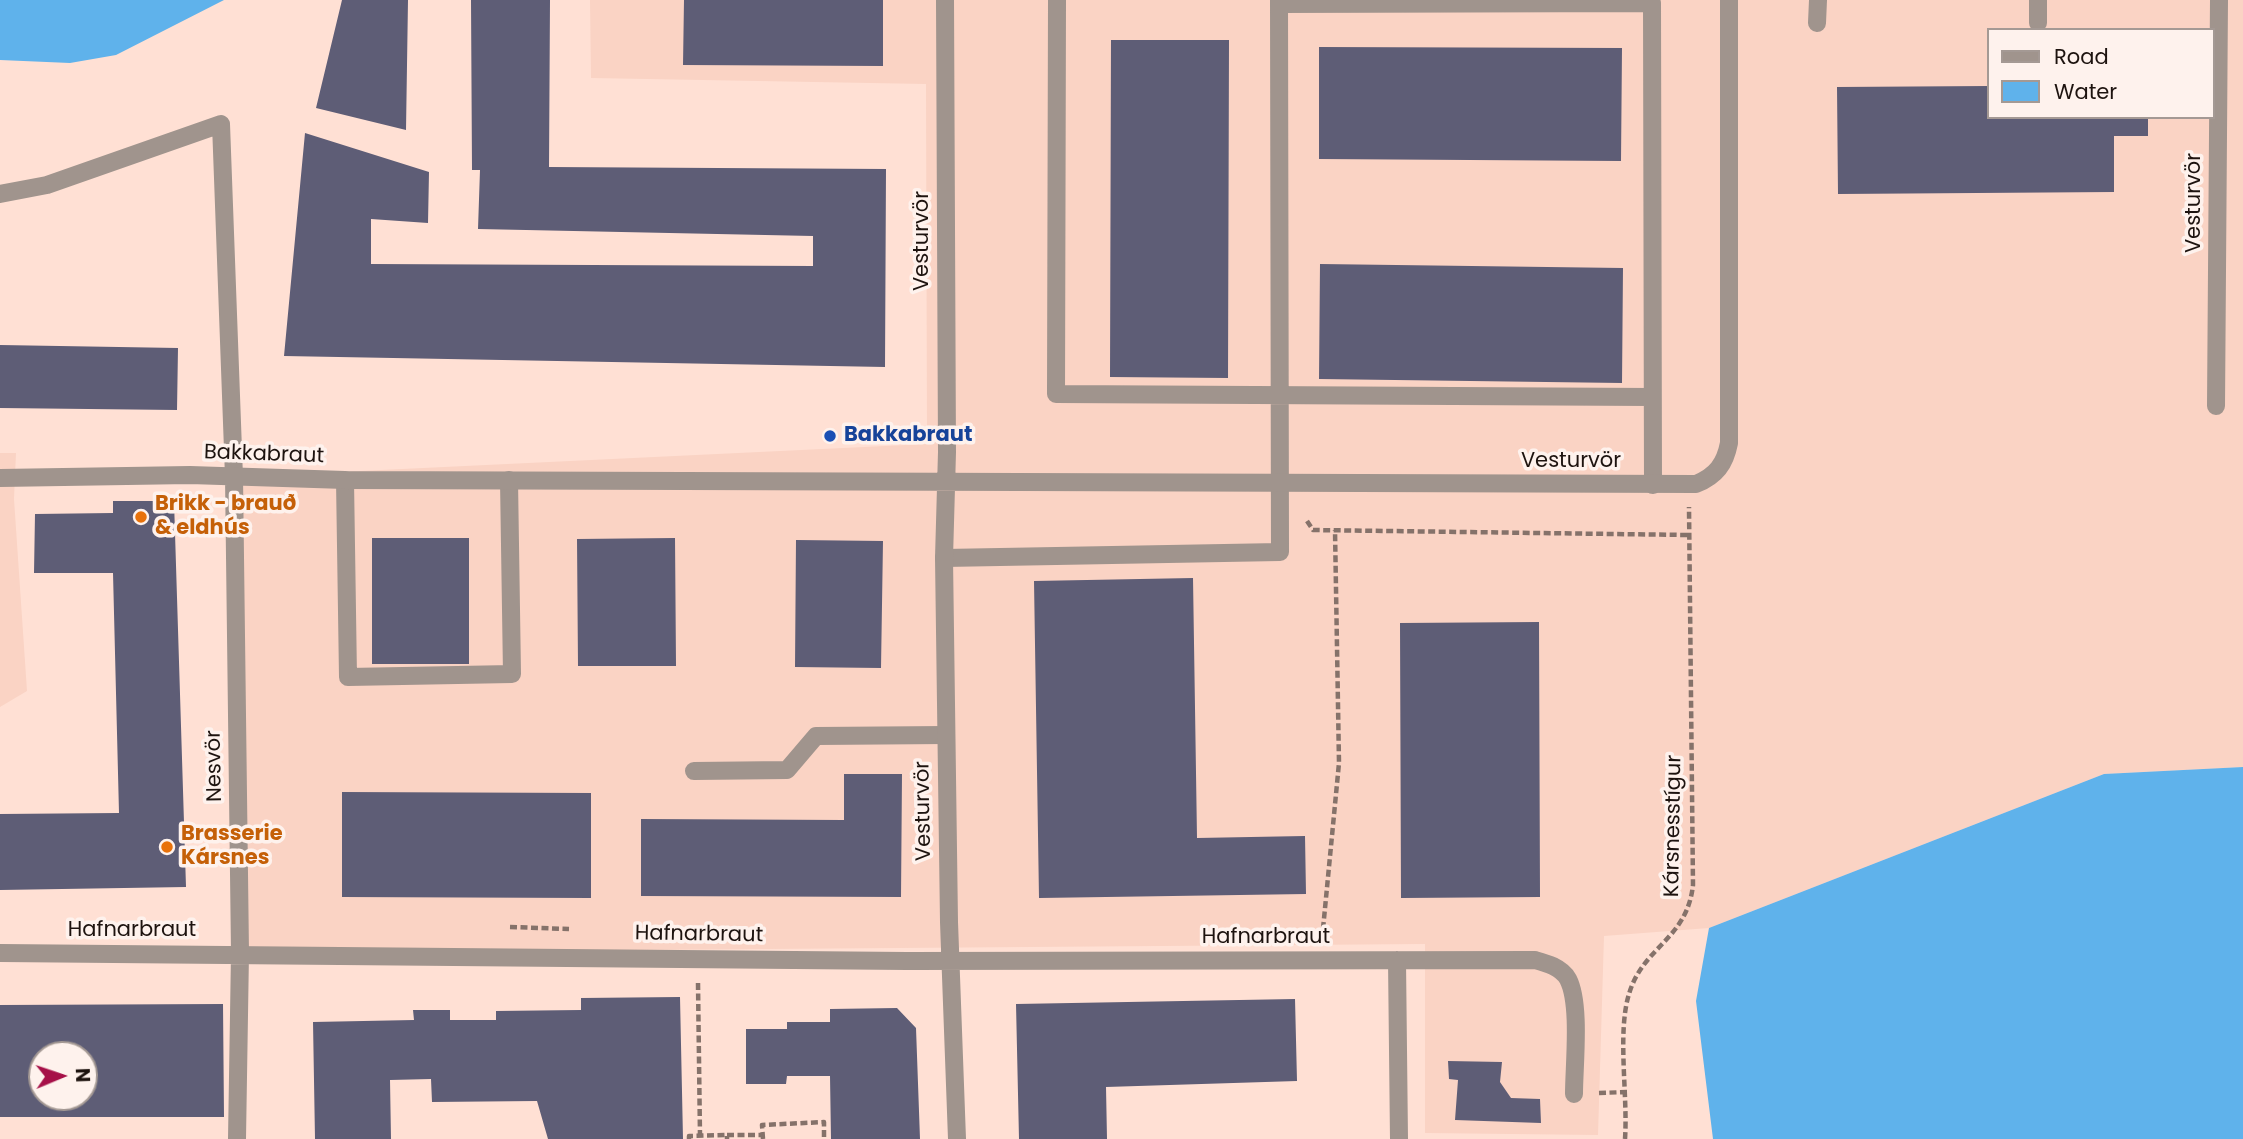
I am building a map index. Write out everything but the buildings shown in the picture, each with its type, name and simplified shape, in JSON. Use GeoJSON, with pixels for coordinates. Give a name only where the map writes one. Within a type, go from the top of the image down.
{"type":"FeatureCollection","features":[{"type":"Feature","properties":{"kind":"street","name":"Vesturvör"},"geometry":{"type":"LineString","coordinates":[[945,0],[944,558],[957,1139]]}},
{"type":"Feature","properties":{"kind":"street"},"geometry":{"type":"LineString","coordinates":[[1057,0],[1056,394],[1653,397]]}},
{"type":"Feature","properties":{"kind":"street","name":"Vesturvör"},"geometry":{"type":"LineString","coordinates":[[946,481],[1689,485],[1710,478],[1720,469],[1728,443],[1729,0]]}},
{"type":"Feature","properties":{"kind":"street"},"geometry":{"type":"LineString","coordinates":[[1817,23],[1818,0]]}},
{"type":"Feature","properties":{"kind":"street"},"geometry":{"type":"LineString","coordinates":[[2038,0],[2038,23]]}},
{"type":"Feature","properties":{"kind":"street","name":"Vesturvör"},"geometry":{"type":"LineString","coordinates":[[2216,406],[2219,0]]}},
{"type":"Feature","properties":{"kind":"street"},"geometry":{"type":"LineString","coordinates":[[944,558],[1280,552],[1279,2],[1652,4],[1653,485]]}},
{"type":"Feature","properties":{"kind":"street","name":"Nesvör"},"geometry":{"type":"LineString","coordinates":[[0,194],[47,185],[221,124],[234,477],[240,953],[237,1139]]}},
{"type":"Feature","properties":{"kind":"street","name":"Bakkabraut"},"geometry":{"type":"LineString","coordinates":[[0,478],[946,481]]}},
{"type":"Feature","properties":{"kind":"street"},"geometry":{"type":"LineString","coordinates":[[345,480],[348,677],[512,674],[509,480]]}},
{"type":"Feature","properties":{"kind":"street"},"geometry":{"type":"LineString","coordinates":[[694,771],[787,770],[816,736],[946,734]]}},
{"type":"Feature","properties":{"kind":"street","name":"Hafnarbraut"},"geometry":{"type":"LineString","coordinates":[[0,953],[951,961],[1535,960],[1553,965],[1567,978],[1576,1017],[1574,1094]]}},
{"type":"Feature","properties":{"kind":"street"},"geometry":{"type":"LineString","coordinates":[[1397,960],[1399,1139]]}},
{"type":"Feature","properties":{"kind":"path"},"geometry":{"type":"LineString","coordinates":[[1280,483],[1314,530],[1689,535]]}},
{"type":"Feature","properties":{"kind":"path","name":"Kársnesstígur"},"geometry":{"type":"LineString","coordinates":[[1625,1139],[1625,1019],[1628,995],[1645,961],[1670,937],[1687,915],[1693,886],[1689,485]]}},
{"type":"Feature","properties":{"kind":"path"},"geometry":{"type":"LineString","coordinates":[[1323,929],[1333,854],[1339,763],[1335,530]]}},
{"type":"Feature","properties":{"kind":"path"},"geometry":{"type":"LineString","coordinates":[[698,982],[700,1136]]}},
{"type":"Feature","properties":{"kind":"path"},"geometry":{"type":"LineString","coordinates":[[689,1139],[689,1136],[763,1137],[762,1125],[824,1122],[824,1139]]}},
{"type":"Feature","properties":{"kind":"shaded area"},"geometry":{"type":"Polygon","coordinates":[[[590,0],[2243,0],[2243,767],[2104,774],[1709,928],[1604,936],[1598,1135],[1425,1133],[1425,944],[240,953],[234,477],[927,444],[926,84],[591,78],[590,0]]]}},
{"type":"Feature","properties":{"kind":"shaded area"},"geometry":{"type":"Polygon","coordinates":[[[0,453],[16,453],[14,499],[27,691],[0,707],[0,453]]]}},
{"type":"Feature","properties":{"kind":"water"},"geometry":{"type":"Polygon","coordinates":[[[0,0],[224,0],[116,55],[70,63],[0,60],[0,0]]]}},
{"type":"Feature","properties":{"kind":"water"},"geometry":{"type":"Polygon","coordinates":[[[2243,767],[2243,1139],[1713,1139],[1696,1001],[1709,928],[2104,774],[2243,767]]]}},
{"type":"Feature","properties":{"kind":"place","name":"Bakkabraut"},"geometry":{"type":"Point","coordinates":[830,436]}},
{"type":"Feature","properties":{"kind":"place","name":"Brikk - brauð & eldhús"},"geometry":{"type":"Point","coordinates":[141,517]}},
{"type":"Feature","properties":{"kind":"place","name":"Brasserie Kársnes"},"geometry":{"type":"Point","coordinates":[167,847]}}]}
